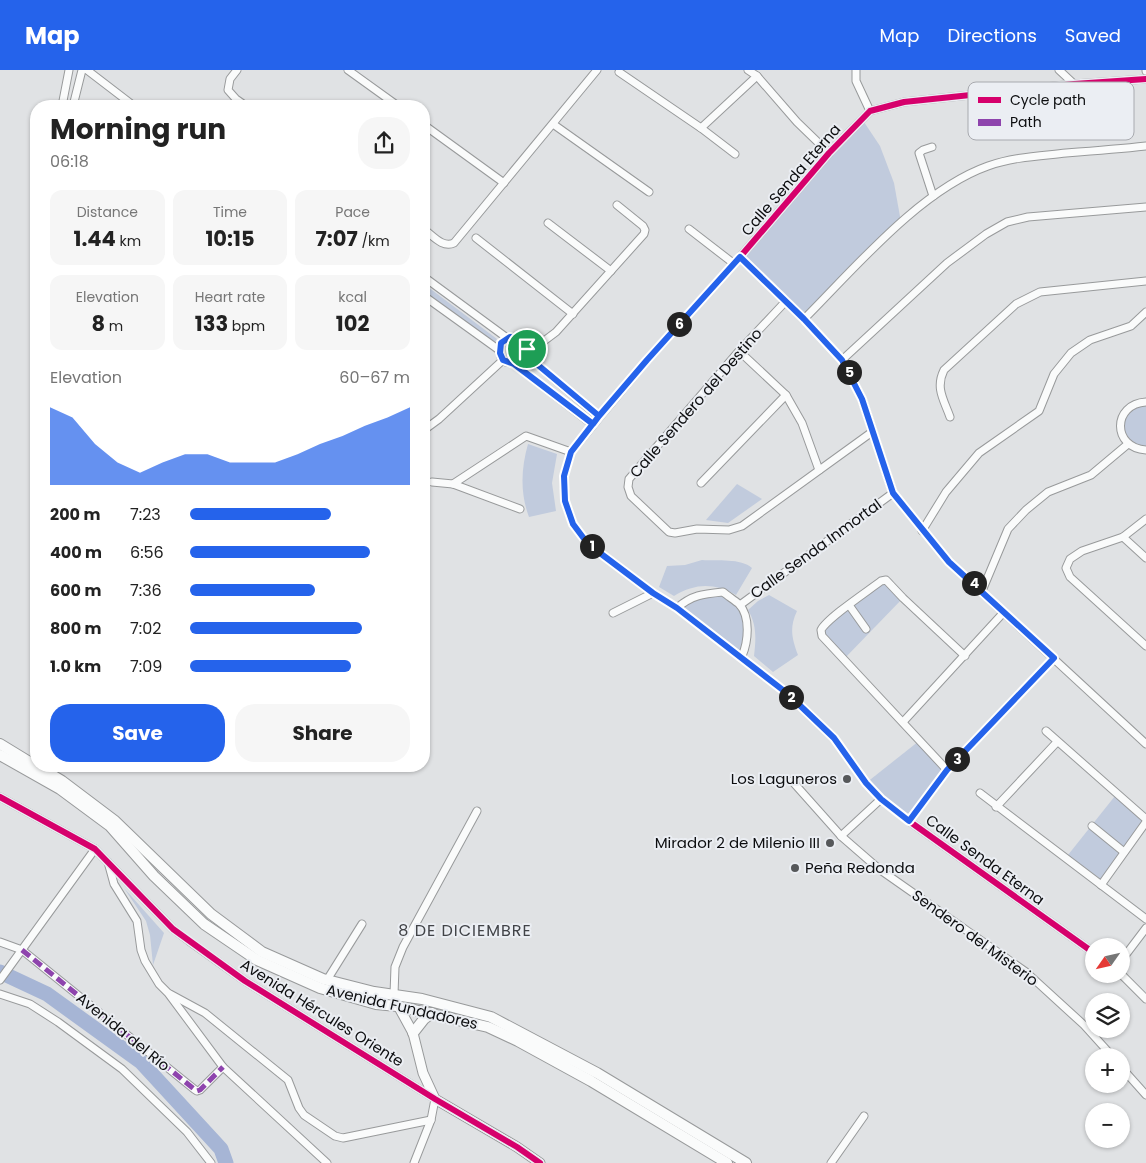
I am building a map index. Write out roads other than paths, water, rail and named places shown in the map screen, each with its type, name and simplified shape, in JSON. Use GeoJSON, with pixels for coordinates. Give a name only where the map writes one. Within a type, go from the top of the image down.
{"type":"FeatureCollection","features":[{"type":"Feature","properties":{"kind":"main road","name":"Avenida Fundadores"},"geometry":{"type":"LineString","coordinates":[[0,744],[30,762]]}},
{"type":"Feature","properties":{"kind":"main road","name":"Avenida Fundadores"},"geometry":{"type":"LineString","coordinates":[[0,755],[60,790],[110,826],[154,876],[204,924],[257,960],[320,988],[376,1004],[432,1013],[488,1027],[518,1040],[591,1081],[727,1163]]}},
{"type":"Feature","properties":{"kind":"main road","name":"Avenida Fundadores"},"geometry":{"type":"LineString","coordinates":[[47,772],[115,821],[211,914],[262,952],[327,980],[374,992],[422,999],[491,1017],[597,1073],[746,1163]]}},
{"type":"Feature","properties":{"kind":"main road"},"geometry":{"type":"LineString","coordinates":[[413,1033],[424,1019],[432,1013]]}},
{"type":"Feature","properties":{"kind":"street"},"geometry":{"type":"LineString","coordinates":[[63,100],[69,70]]}},
{"type":"Feature","properties":{"kind":"street"},"geometry":{"type":"LineString","coordinates":[[74,100],[82,70]]}},
{"type":"Feature","properties":{"kind":"street"},"geometry":{"type":"LineString","coordinates":[[87,70],[126,100]]}},
{"type":"Feature","properties":{"kind":"street"},"geometry":{"type":"LineString","coordinates":[[237,70],[230,79],[228,90],[237,100]]}},
{"type":"Feature","properties":{"kind":"street"},"geometry":{"type":"LineString","coordinates":[[348,70],[390,100]]}},
{"type":"Feature","properties":{"kind":"street"},"geometry":{"type":"LineString","coordinates":[[430,234],[443,243],[449,245],[454,243],[597,70]]}},
{"type":"Feature","properties":{"kind":"street"},"geometry":{"type":"LineString","coordinates":[[748,70],[757,76],[829,153]]}},
{"type":"Feature","properties":{"kind":"street"},"geometry":{"type":"LineString","coordinates":[[856,70],[856,81],[870,111],[904,102],[968,95]]}},
{"type":"Feature","properties":{"kind":"street"},"geometry":{"type":"LineString","coordinates":[[1059,70],[1072,82]]}},
{"type":"Feature","properties":{"kind":"street"},"geometry":{"type":"LineString","coordinates":[[619,72],[702,128],[735,154]]}},
{"type":"Feature","properties":{"kind":"street"},"geometry":{"type":"LineString","coordinates":[[702,128],[757,76]]}},
{"type":"Feature","properties":{"kind":"street"},"geometry":{"type":"LineString","coordinates":[[1103,82],[1146,79]]}},
{"type":"Feature","properties":{"kind":"street","name":"Calle Senda Eterna"},"geometry":{"type":"LineString","coordinates":[[870,111],[829,153],[599,416],[571,452],[564,476],[565,501],[573,524],[588,544],[742,656],[788,694],[834,738],[866,783],[881,799],[1085,947]]}},
{"type":"Feature","properties":{"kind":"street"},"geometry":{"type":"LineString","coordinates":[[553,124],[649,192]]}},
{"type":"Feature","properties":{"kind":"street"},"geometry":{"type":"LineString","coordinates":[[430,129],[504,183]]}},
{"type":"Feature","properties":{"kind":"street"},"geometry":{"type":"LineString","coordinates":[[804,319],[901,222],[933,196],[957,182],[987,167],[1022,157],[1146,146]]}},
{"type":"Feature","properties":{"kind":"street"},"geometry":{"type":"LineString","coordinates":[[932,147],[919,153],[933,196]]}},
{"type":"Feature","properties":{"kind":"street"},"geometry":{"type":"LineString","coordinates":[[514,364],[521,362],[526,352],[556,332],[640,238],[645,230],[640,223],[617,205]]}},
{"type":"Feature","properties":{"kind":"street"},"geometry":{"type":"LineString","coordinates":[[842,360],[947,263],[986,234],[1007,222],[1028,217],[1146,207]]}},
{"type":"Feature","properties":{"kind":"street"},"geometry":{"type":"LineString","coordinates":[[548,223],[611,271]]}},
{"type":"Feature","properties":{"kind":"street"},"geometry":{"type":"LineString","coordinates":[[689,229],[733,263]]}},
{"type":"Feature","properties":{"kind":"street"},"geometry":{"type":"LineString","coordinates":[[476,238],[573,314]]}},
{"type":"Feature","properties":{"kind":"street"},"geometry":{"type":"LineString","coordinates":[[740,257],[804,319],[842,360],[862,399],[893,493],[922,531],[949,562],[1146,744]]}},
{"type":"Feature","properties":{"kind":"street"},"geometry":{"type":"LineString","coordinates":[[430,281],[506,338]]}},
{"type":"Feature","properties":{"kind":"street"},"geometry":{"type":"LineString","coordinates":[[950,417],[939,386],[944,370],[1016,304],[1040,292],[1146,281]]}},
{"type":"Feature","properties":{"kind":"street"},"geometry":{"type":"LineString","coordinates":[[430,300],[499,350],[503,360],[514,364],[593,424]]}},
{"type":"Feature","properties":{"kind":"street","name":"Calle Sendero del Destino"},"geometry":{"type":"LineString","coordinates":[[786,301],[739,351],[629,479],[628,487],[631,496],[669,532],[675,533],[697,529],[734,530],[872,432]]}},
{"type":"Feature","properties":{"kind":"street"},"geometry":{"type":"LineString","coordinates":[[922,531],[946,492],[979,453],[1039,411],[1054,374],[1071,353],[1090,340],[1131,326],[1146,312]]}},
{"type":"Feature","properties":{"kind":"street"},"geometry":{"type":"LineString","coordinates":[[499,350],[501,343],[506,338],[518,337],[524,342],[526,352],[551,377],[599,416]]}},
{"type":"Feature","properties":{"kind":"street"},"geometry":{"type":"LineString","coordinates":[[739,351],[786,395],[802,423],[820,470]]}},
{"type":"Feature","properties":{"kind":"street"},"geometry":{"type":"LineString","coordinates":[[430,426],[439,420],[503,360]]}},
{"type":"Feature","properties":{"kind":"street"},"geometry":{"type":"LineString","coordinates":[[543,387],[551,377]]}},
{"type":"Feature","properties":{"kind":"street"},"geometry":{"type":"LineString","coordinates":[[701,482],[786,395]]}},
{"type":"Feature","properties":{"kind":"street"},"geometry":{"type":"LineString","coordinates":[[1146,402],[1131,406],[1121,419],[1120,427],[1122,435],[1128,444],[1139,450],[1146,450]]}},
{"type":"Feature","properties":{"kind":"street"},"geometry":{"type":"LineString","coordinates":[[453,484],[526,436],[571,452]]}},
{"type":"Feature","properties":{"kind":"street"},"geometry":{"type":"LineString","coordinates":[[982,591],[1008,529],[1026,510],[1048,492],[1091,474],[1128,444]]}},
{"type":"Feature","properties":{"kind":"street"},"geometry":{"type":"LineString","coordinates":[[432,482],[453,484],[520,509]]}},
{"type":"Feature","properties":{"kind":"street","name":"Calle Senda Inmortal"},"geometry":{"type":"LineString","coordinates":[[740,605],[893,493]]}},
{"type":"Feature","properties":{"kind":"street"},"geometry":{"type":"LineString","coordinates":[[1146,519],[1123,536],[1082,551],[1070,559],[1066,568],[1070,577],[1146,646]]}},
{"type":"Feature","properties":{"kind":"street"},"geometry":{"type":"LineString","coordinates":[[1123,536],[1146,558]]}},
{"type":"Feature","properties":{"kind":"street"},"geometry":{"type":"LineString","coordinates":[[947,770],[821,633],[824,625],[881,581],[886,580],[965,656]]}},
{"type":"Feature","properties":{"kind":"street","name":"Calle Senda Inmortal"},"geometry":{"type":"LineString","coordinates":[[677,608],[687,599],[701,594],[722,592],[740,605],[748,625],[746,646],[742,656]]}},
{"type":"Feature","properties":{"kind":"street"},"geometry":{"type":"LineString","coordinates":[[613,613],[653,593]]}},
{"type":"Feature","properties":{"kind":"street"},"geometry":{"type":"LineString","coordinates":[[849,605],[866,629]]}},
{"type":"Feature","properties":{"kind":"street"},"geometry":{"type":"LineString","coordinates":[[903,722],[1004,612]]}},
{"type":"Feature","properties":{"kind":"street"},"geometry":{"type":"LineString","coordinates":[[909,821],[947,770],[1054,658]]}},
{"type":"Feature","properties":{"kind":"street"},"geometry":{"type":"LineString","coordinates":[[1046,731],[1146,818]]}},
{"type":"Feature","properties":{"kind":"street"},"geometry":{"type":"LineString","coordinates":[[996,807],[1057,742]]}},
{"type":"Feature","properties":{"kind":"street","name":"Sendero del Misterio"},"geometry":{"type":"LineString","coordinates":[[792,781],[841,836],[879,869],[1026,972],[1084,1025],[1105,1048]]}},
{"type":"Feature","properties":{"kind":"street"},"geometry":{"type":"LineString","coordinates":[[980,793],[1146,919]]}},
{"type":"Feature","properties":{"kind":"street","name":"Avenida Hércules Oriente"},"geometry":{"type":"LineString","coordinates":[[0,797],[95,849],[173,929],[245,981],[435,1099],[517,1147],[540,1163]]}},
{"type":"Feature","properties":{"kind":"street"},"geometry":{"type":"LineString","coordinates":[[841,836],[881,799]]}},
{"type":"Feature","properties":{"kind":"street"},"geometry":{"type":"LineString","coordinates":[[414,1163],[431,1120],[435,1099],[423,1073],[413,1033],[397,1006],[394,994],[395,967],[403,948],[477,811]]}},
{"type":"Feature","properties":{"kind":"street"},"geometry":{"type":"LineString","coordinates":[[1101,885],[1146,822]]}},
{"type":"Feature","properties":{"kind":"street"},"geometry":{"type":"LineString","coordinates":[[1092,826],[1124,852]]}},
{"type":"Feature","properties":{"kind":"street"},"geometry":{"type":"LineString","coordinates":[[0,980],[95,849]]}},
{"type":"Feature","properties":{"kind":"street"},"geometry":{"type":"LineString","coordinates":[[108,861],[114,884],[136,921],[145,961],[159,984],[168,993],[223,1067],[327,1163]]}},
{"type":"Feature","properties":{"kind":"street"},"geometry":{"type":"LineString","coordinates":[[327,980],[362,924]]}},
{"type":"Feature","properties":{"kind":"street"},"geometry":{"type":"LineString","coordinates":[[1130,949],[1146,928]]}},
{"type":"Feature","properties":{"kind":"street"},"geometry":{"type":"LineString","coordinates":[[0,942],[20,953]]}},
{"type":"Feature","properties":{"kind":"street","name":"Avenida del Río"},"geometry":{"type":"LineString","coordinates":[[20,953],[197,1091],[223,1067]]}},
{"type":"Feature","properties":{"kind":"street"},"geometry":{"type":"LineString","coordinates":[[1130,983],[1146,999]]}},
{"type":"Feature","properties":{"kind":"street"},"geometry":{"type":"LineString","coordinates":[[168,993],[205,1013],[288,1080],[299,1108],[304,1115],[335,1136],[343,1138],[431,1120]]}},
{"type":"Feature","properties":{"kind":"street"},"geometry":{"type":"LineString","coordinates":[[0,994],[30,1004],[122,1069],[187,1132],[211,1163]]}},
{"type":"Feature","properties":{"kind":"street"},"geometry":{"type":"LineString","coordinates":[[1130,1077],[1146,1095]]}},
{"type":"Feature","properties":{"kind":"street"},"geometry":{"type":"LineString","coordinates":[[831,1163],[864,1116]]}},
{"type":"Feature","properties":{"kind":"waterway"},"geometry":{"type":"LineString","coordinates":[[0,972],[47,994],[141,1062],[221,1149],[226,1163]]}},
{"type":"Feature","properties":{"kind":"place","name":"Los Laguneros"},"geometry":{"type":"Point","coordinates":[847,779]}},
{"type":"Feature","properties":{"kind":"place","name":"Mirador 2 de Milenio III"},"geometry":{"type":"Point","coordinates":[830,843]}},
{"type":"Feature","properties":{"kind":"place","name":"Peña Redonda"},"geometry":{"type":"Point","coordinates":[795,868]}},
{"type":"Feature","properties":{"kind":"district","name":"8 DE DICIEMBRE"},"geometry":{"type":"Point","coordinates":[465,930]}}]}
